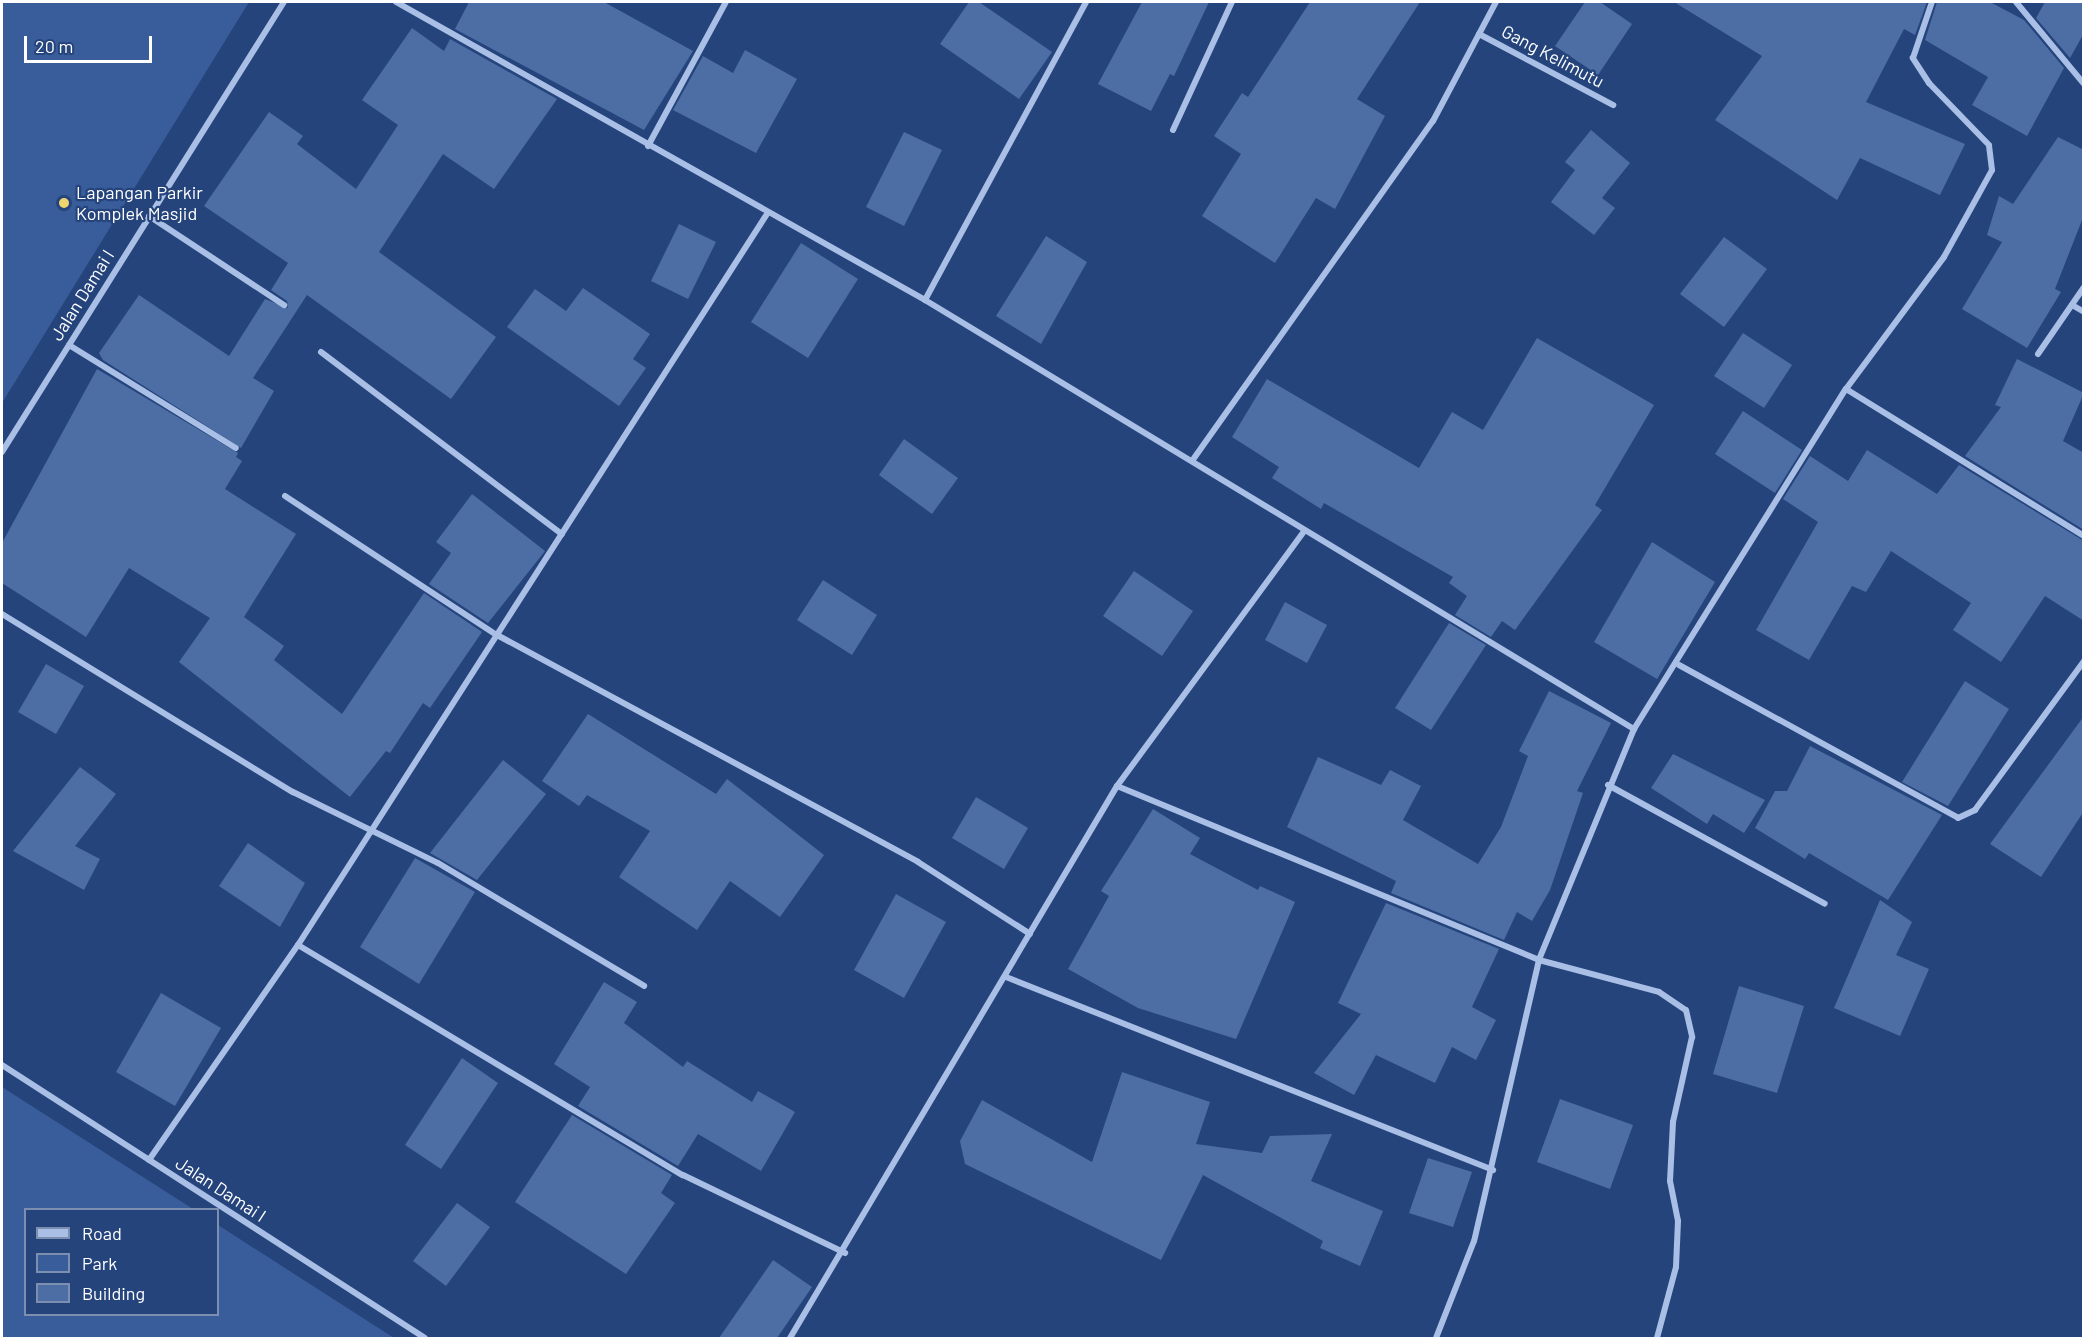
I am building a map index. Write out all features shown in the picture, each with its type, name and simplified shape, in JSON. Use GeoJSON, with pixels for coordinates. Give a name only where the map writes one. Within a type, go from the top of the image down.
{"type":"FeatureCollection","features":[{"type":"Feature","properties":{"kind":"street","name":"Jalan Damai I"},"geometry":{"type":"LineString","coordinates":[[2,452],[284,2]]}},
{"type":"Feature","properties":{"kind":"street"},"geometry":{"type":"LineString","coordinates":[[396,2],[767,214],[925,300],[1634,729]]}},
{"type":"Feature","properties":{"kind":"street"},"geometry":{"type":"LineString","coordinates":[[648,146],[726,2]]}},
{"type":"Feature","properties":{"kind":"street"},"geometry":{"type":"LineString","coordinates":[[925,300],[1086,2]]}},
{"type":"Feature","properties":{"kind":"street"},"geometry":{"type":"LineString","coordinates":[[1173,130],[1232,2]]}},
{"type":"Feature","properties":{"kind":"street"},"geometry":{"type":"LineString","coordinates":[[1192,461],[1433,121],[1496,2]]}},
{"type":"Feature","properties":{"kind":"street"},"geometry":{"type":"LineString","coordinates":[[1436,1338],[1474,1240],[1493,1170],[1539,960],[1608,785],[1634,729],[1679,665],[1846,389],[1944,257],[1992,170],[1989,145],[1929,84],[1913,58],[1932,2]]}},
{"type":"Feature","properties":{"kind":"street"},"geometry":{"type":"LineString","coordinates":[[2016,2],[2084,84]]}},
{"type":"Feature","properties":{"kind":"street","name":"Gang Kelimutu"},"geometry":{"type":"LineString","coordinates":[[1479,34],[1613,105]]}},
{"type":"Feature","properties":{"kind":"street"},"geometry":{"type":"LineString","coordinates":[[149,1160],[298,945],[767,214]]}},
{"type":"Feature","properties":{"kind":"street"},"geometry":{"type":"LineString","coordinates":[[149,216],[284,304]]}},
{"type":"Feature","properties":{"kind":"street"},"geometry":{"type":"LineString","coordinates":[[2038,354],[2084,287]]}},
{"type":"Feature","properties":{"kind":"street"},"geometry":{"type":"LineString","coordinates":[[2072,305],[2084,312]]}},
{"type":"Feature","properties":{"kind":"street"},"geometry":{"type":"LineString","coordinates":[[69,345],[236,448]]}},
{"type":"Feature","properties":{"kind":"street"},"geometry":{"type":"LineString","coordinates":[[321,352],[561,534]]}},
{"type":"Feature","properties":{"kind":"street"},"geometry":{"type":"LineString","coordinates":[[1846,389],[2084,536]]}},
{"type":"Feature","properties":{"kind":"street"},"geometry":{"type":"LineString","coordinates":[[285,496],[496,635],[918,862],[1030,934]]}},
{"type":"Feature","properties":{"kind":"street"},"geometry":{"type":"LineString","coordinates":[[790,1338],[845,1253],[1117,786],[1304,531]]}},
{"type":"Feature","properties":{"kind":"street"},"geometry":{"type":"LineString","coordinates":[[2,614],[293,792],[370,832],[438,862],[644,986]]}},
{"type":"Feature","properties":{"kind":"street"},"geometry":{"type":"LineString","coordinates":[[1679,665],[1958,818],[1976,810],[2084,661]]}},
{"type":"Feature","properties":{"kind":"street"},"geometry":{"type":"LineString","coordinates":[[1608,785],[1824,904]]}},
{"type":"Feature","properties":{"kind":"street"},"geometry":{"type":"LineString","coordinates":[[1117,786],[1539,960],[1659,992],[1686,1010],[1692,1037],[1673,1122],[1670,1181],[1678,1221],[1676,1267],[1657,1338]]}},
{"type":"Feature","properties":{"kind":"street"},"geometry":{"type":"LineString","coordinates":[[298,945],[683,1175],[845,1253]]}},
{"type":"Feature","properties":{"kind":"street"},"geometry":{"type":"LineString","coordinates":[[1006,977],[1493,1170]]}},
{"type":"Feature","properties":{"kind":"street","name":"Jalan Damai I"},"geometry":{"type":"LineString","coordinates":[[2,1065],[425,1338]]}},
{"type":"Feature","properties":{"kind":"green space","name":"Lapangan Parkir Komplek Masjid"},"geometry":{"type":"Polygon","coordinates":[[[2,2],[249,2],[2,403],[2,2]]]}},
{"type":"Feature","properties":{"kind":"green space"},"geometry":{"type":"Polygon","coordinates":[[[2,1087],[191,1208],[24,1208],[24,1316],[219,1316],[219,1226],[394,1338],[2,1338],[2,1087]]]}},
{"type":"Feature","properties":{"kind":"building"},"geometry":{"type":"Polygon","coordinates":[[[469,2],[604,2],[693,51],[644,130],[455,29],[469,2]]]}},
{"type":"Feature","properties":{"kind":"building"},"geometry":{"type":"Polygon","coordinates":[[[969,2],[979,2],[1052,52],[1019,99],[940,44],[969,2]]]}},
{"type":"Feature","properties":{"kind":"building"},"geometry":{"type":"Polygon","coordinates":[[[1142,2],[1209,2],[1174,76],[1170,74],[1151,111],[1098,84],[1142,2]]]}},
{"type":"Feature","properties":{"kind":"building"},"geometry":{"type":"Polygon","coordinates":[[[1310,2],[1420,2],[1357,99],[1385,116],[1335,209],[1316,198],[1275,263],[1202,216],[1241,154],[1214,136],[1242,93],[1248,97],[1310,2]]]}},
{"type":"Feature","properties":{"kind":"building"},"geometry":{"type":"Polygon","coordinates":[[[1585,2],[1600,2],[1632,24],[1598,75],[1555,46],[1585,2]]]}},
{"type":"Feature","properties":{"kind":"building"},"geometry":{"type":"Polygon","coordinates":[[[1674,2],[1927,2],[1915,35],[1904,29],[1866,102],[1965,144],[1940,195],[1860,158],[1837,200],[1715,120],[1762,56],[1674,2]]]}},
{"type":"Feature","properties":{"kind":"building"},"geometry":{"type":"Polygon","coordinates":[[[1937,2],[1990,2],[2024,20],[2064,68],[2027,136],[1972,105],[1988,77],[1925,40],[1937,2]]]}},
{"type":"Feature","properties":{"kind":"building"},"geometry":{"type":"Polygon","coordinates":[[[2045,2],[2084,2],[2084,33],[2070,58],[2036,18],[2045,2]]]}},
{"type":"Feature","properties":{"kind":"building"},"geometry":{"type":"Polygon","coordinates":[[[412,28],[444,51],[450,39],[557,99],[494,189],[443,154],[379,252],[496,337],[451,399],[307,295],[253,378],[274,391],[241,448],[103,360],[99,353],[139,295],[229,356],[265,299],[288,308],[287,301],[271,290],[288,263],[204,206],[269,112],[303,136],[297,144],[356,189],[398,125],[362,100],[412,28]]]}},
{"type":"Feature","properties":{"kind":"building"},"geometry":{"type":"Polygon","coordinates":[[[745,50],[797,79],[756,153],[673,110],[703,56],[733,73],[745,50]]]}},
{"type":"Feature","properties":{"kind":"building"},"geometry":{"type":"Polygon","coordinates":[[[1591,130],[1630,163],[1602,198],[1615,208],[1594,235],[1551,202],[1575,170],[1565,162],[1591,130]]]}},
{"type":"Feature","properties":{"kind":"building"},"geometry":{"type":"Polygon","coordinates":[[[904,132],[942,150],[904,226],[866,207],[904,132]]]}},
{"type":"Feature","properties":{"kind":"building"},"geometry":{"type":"Polygon","coordinates":[[[2058,137],[2084,150],[2084,215],[2055,289],[2061,292],[2027,348],[1962,309],[2002,242],[1987,235],[1999,196],[2013,204],[2058,137]]]}},
{"type":"Feature","properties":{"kind":"building"},"geometry":{"type":"Polygon","coordinates":[[[679,224],[716,242],[688,299],[651,281],[679,224]]]}},
{"type":"Feature","properties":{"kind":"building"},"geometry":{"type":"Polygon","coordinates":[[[1046,236],[1087,262],[1041,344],[996,316],[1046,236]]]}},
{"type":"Feature","properties":{"kind":"building"},"geometry":{"type":"Polygon","coordinates":[[[1724,237],[1767,269],[1724,327],[1680,294],[1724,237]]]}},
{"type":"Feature","properties":{"kind":"building"},"geometry":{"type":"Polygon","coordinates":[[[801,243],[858,279],[808,358],[751,322],[801,243]]]}},
{"type":"Feature","properties":{"kind":"building"},"geometry":{"type":"Polygon","coordinates":[[[583,288],[650,334],[633,359],[646,368],[619,406],[507,327],[535,289],[566,311],[583,288]]]}},
{"type":"Feature","properties":{"kind":"building"},"geometry":{"type":"Polygon","coordinates":[[[1743,333],[1792,365],[1764,408],[1714,376],[1743,333]]]}},
{"type":"Feature","properties":{"kind":"building"},"geometry":{"type":"Polygon","coordinates":[[[1537,338],[1654,405],[1595,505],[1602,510],[1515,630],[1502,621],[1491,637],[1455,615],[1467,596],[1449,583],[1453,577],[1324,503],[1321,509],[1272,478],[1279,467],[1232,437],[1267,379],[1419,468],[1452,412],[1483,430],[1537,338]]]}},
{"type":"Feature","properties":{"kind":"building"},"geometry":{"type":"Polygon","coordinates":[[[2017,359],[2084,393],[2063,441],[2084,453],[2084,530],[1965,456],[2001,407],[1995,405],[2017,359]]]}},
{"type":"Feature","properties":{"kind":"building"},"geometry":{"type":"Polygon","coordinates":[[[97,369],[238,453],[236,457],[242,461],[225,489],[296,534],[244,617],[284,646],[274,660],[342,714],[424,593],[482,632],[430,708],[423,703],[390,753],[386,751],[350,797],[179,662],[210,618],[129,568],[86,637],[2,583],[2,543],[97,369]]]}},
{"type":"Feature","properties":{"kind":"building"},"geometry":{"type":"Polygon","coordinates":[[[1743,411],[1802,450],[1775,493],[1715,454],[1743,411]]]}},
{"type":"Feature","properties":{"kind":"building"},"geometry":{"type":"Polygon","coordinates":[[[904,439],[958,478],[932,514],[879,475],[904,439]]]}},
{"type":"Feature","properties":{"kind":"building"},"geometry":{"type":"Polygon","coordinates":[[[1867,450],[1937,494],[1959,465],[2084,541],[2084,621],[2045,596],[2001,662],[1953,630],[1971,603],[1891,551],[1866,592],[1852,586],[1809,660],[1756,630],[1818,522],[1783,499],[1810,456],[1848,481],[1867,450]]]}},
{"type":"Feature","properties":{"kind":"building"},"geometry":{"type":"Polygon","coordinates":[[[472,494],[545,551],[488,623],[429,584],[451,553],[436,542],[472,494]]]}},
{"type":"Feature","properties":{"kind":"building"},"geometry":{"type":"Polygon","coordinates":[[[1652,542],[1715,582],[1657,679],[1594,642],[1652,542]]]}},
{"type":"Feature","properties":{"kind":"building"},"geometry":{"type":"Polygon","coordinates":[[[1134,571],[1193,611],[1162,656],[1103,616],[1134,571]]]}},
{"type":"Feature","properties":{"kind":"building"},"geometry":{"type":"Polygon","coordinates":[[[823,580],[877,615],[852,655],[797,620],[823,580]]]}},
{"type":"Feature","properties":{"kind":"building"},"geometry":{"type":"Polygon","coordinates":[[[1285,602],[1327,625],[1307,663],[1265,640],[1285,602]]]}},
{"type":"Feature","properties":{"kind":"building"},"geometry":{"type":"Polygon","coordinates":[[[1449,623],[1486,645],[1431,730],[1395,708],[1449,623]]]}},
{"type":"Feature","properties":{"kind":"building"},"geometry":{"type":"Polygon","coordinates":[[[46,664],[84,686],[56,734],[18,712],[46,664]]]}},
{"type":"Feature","properties":{"kind":"building"},"geometry":{"type":"Polygon","coordinates":[[[1965,681],[2009,709],[1948,806],[1902,782],[1965,681]]]}},
{"type":"Feature","properties":{"kind":"building"},"geometry":{"type":"Polygon","coordinates":[[[1549,691],[1611,723],[1577,791],[1583,793],[1550,890],[1532,921],[1517,912],[1504,940],[1391,893],[1396,881],[1287,827],[1318,757],[1381,785],[1390,770],[1421,786],[1403,820],[1478,864],[1501,827],[1528,756],[1519,751],[1549,691]]]}},
{"type":"Feature","properties":{"kind":"building"},"geometry":{"type":"Polygon","coordinates":[[[588,714],[716,794],[727,779],[824,855],[780,917],[730,881],[697,930],[619,877],[650,831],[587,795],[579,806],[542,781],[588,714]]]}},
{"type":"Feature","properties":{"kind":"building"},"geometry":{"type":"Polygon","coordinates":[[[2084,716],[2084,811],[2041,877],[1990,844],[2084,716]]]}},
{"type":"Feature","properties":{"kind":"building"},"geometry":{"type":"Polygon","coordinates":[[[1810,746],[1942,815],[1888,900],[1809,853],[1805,859],[1755,828],[1775,791],[1787,791],[1810,746]]]}},
{"type":"Feature","properties":{"kind":"building"},"geometry":{"type":"Polygon","coordinates":[[[1673,754],[1765,800],[1744,833],[1713,814],[1707,824],[1651,788],[1673,754]]]}},
{"type":"Feature","properties":{"kind":"building"},"geometry":{"type":"Polygon","coordinates":[[[503,760],[546,794],[477,880],[430,853],[503,760]]]}},
{"type":"Feature","properties":{"kind":"building"},"geometry":{"type":"Polygon","coordinates":[[[80,767],[116,794],[75,846],[100,859],[84,890],[13,851],[80,767]]]}},
{"type":"Feature","properties":{"kind":"building"},"geometry":{"type":"Polygon","coordinates":[[[976,797],[1028,828],[1004,869],[952,838],[976,797]]]}},
{"type":"Feature","properties":{"kind":"building"},"geometry":{"type":"Polygon","coordinates":[[[1153,809],[1200,838],[1190,854],[1258,890],[1260,886],[1295,902],[1236,1039],[1138,1008],[1068,969],[1109,896],[1101,891],[1153,809]]]}},
{"type":"Feature","properties":{"kind":"building"},"geometry":{"type":"Polygon","coordinates":[[[248,843],[305,883],[280,927],[219,886],[248,843]]]}},
{"type":"Feature","properties":{"kind":"building"},"geometry":{"type":"Polygon","coordinates":[[[415,858],[475,892],[419,984],[360,947],[415,858]]]}},
{"type":"Feature","properties":{"kind":"building"},"geometry":{"type":"Polygon","coordinates":[[[896,894],[946,922],[904,998],[854,970],[896,894]]]}},
{"type":"Feature","properties":{"kind":"building"},"geometry":{"type":"Polygon","coordinates":[[[1880,900],[1912,922],[1896,955],[1929,969],[1900,1036],[1834,1008],[1880,900]]]}},
{"type":"Feature","properties":{"kind":"building"},"geometry":{"type":"Polygon","coordinates":[[[1386,903],[1499,949],[1472,1007],[1496,1020],[1476,1060],[1452,1047],[1435,1083],[1376,1055],[1354,1095],[1314,1073],[1361,1014],[1338,1003],[1386,903]]]}},
{"type":"Feature","properties":{"kind":"building"},"geometry":{"type":"Polygon","coordinates":[[[604,982],[637,1002],[624,1023],[683,1067],[687,1061],[752,1102],[758,1091],[795,1112],[761,1171],[698,1134],[678,1166],[578,1106],[590,1087],[554,1064],[604,982]]]}},
{"type":"Feature","properties":{"kind":"building"},"geometry":{"type":"Polygon","coordinates":[[[1739,986],[1804,1006],[1777,1093],[1713,1074],[1739,986]]]}},
{"type":"Feature","properties":{"kind":"building"},"geometry":{"type":"Polygon","coordinates":[[[161,993],[221,1028],[175,1106],[116,1072],[161,993]]]}},
{"type":"Feature","properties":{"kind":"building"},"geometry":{"type":"Polygon","coordinates":[[[462,1058],[498,1083],[441,1169],[405,1145],[462,1058]]]}},
{"type":"Feature","properties":{"kind":"building"},"geometry":{"type":"Polygon","coordinates":[[[1122,1072],[1210,1102],[1196,1144],[1262,1153],[1270,1136],[1332,1134],[1311,1181],[1383,1211],[1360,1266],[1320,1248],[1323,1241],[1203,1175],[1161,1260],[965,1164],[960,1141],[982,1100],[1092,1162],[1122,1072]]]}},
{"type":"Feature","properties":{"kind":"building"},"geometry":{"type":"Polygon","coordinates":[[[1560,1099],[1633,1125],[1610,1189],[1537,1162],[1560,1099]]]}},
{"type":"Feature","properties":{"kind":"building"},"geometry":{"type":"Polygon","coordinates":[[[572,1115],[672,1175],[661,1193],[675,1203],[626,1274],[515,1202],[572,1115]]]}},
{"type":"Feature","properties":{"kind":"building"},"geometry":{"type":"Polygon","coordinates":[[[1428,1158],[1472,1172],[1453,1227],[1409,1213],[1428,1158]]]}},
{"type":"Feature","properties":{"kind":"building"},"geometry":{"type":"Polygon","coordinates":[[[457,1203],[490,1227],[446,1286],[413,1261],[457,1203]]]}},
{"type":"Feature","properties":{"kind":"building"},"geometry":{"type":"Polygon","coordinates":[[[773,1260],[812,1287],[777,1338],[719,1338],[773,1260]]]}},
{"type":"Feature","properties":{"kind":"place","name":"Lapangan Parkir Komplek Masjid"},"geometry":{"type":"Point","coordinates":[64,203]}}]}
